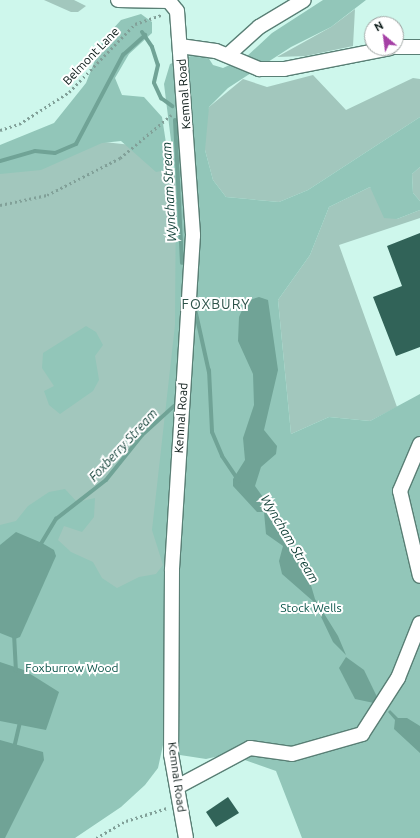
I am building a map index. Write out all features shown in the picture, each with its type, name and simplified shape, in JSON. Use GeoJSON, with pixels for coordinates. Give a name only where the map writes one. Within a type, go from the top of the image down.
{"type":"FeatureCollection","features":[{"type":"Feature","properties":{"kind":"street"},"geometry":{"type":"LineString","coordinates":[[118,0],[174,3]]}},
{"type":"Feature","properties":{"kind":"street"},"geometry":{"type":"LineString","coordinates":[[228,55],[260,27],[304,0]]}},
{"type":"Feature","properties":{"kind":"street","name":"Kemnal Road"},"geometry":{"type":"LineString","coordinates":[[174,3],[186,103],[193,235],[172,570],[171,754],[186,838]]}},
{"type":"Feature","properties":{"kind":"street"},"geometry":{"type":"LineString","coordinates":[[180,46],[228,55],[259,70],[284,69],[364,53]]}},
{"type":"Feature","properties":{"kind":"street"},"geometry":{"type":"LineString","coordinates":[[404,47],[420,47]]}},
{"type":"Feature","properties":{"kind":"street"},"geometry":{"type":"LineString","coordinates":[[420,444],[400,491],[420,576]]}},
{"type":"Feature","properties":{"kind":"street"},"geometry":{"type":"LineString","coordinates":[[177,787],[250,748],[292,754],[362,734],[398,678],[420,623]]}},
{"type":"Feature","properties":{"kind":"path","name":"Belmont Lane"},"geometry":{"type":"LineString","coordinates":[[0,130],[19,124],[69,92],[134,24],[164,14],[174,3]]}},
{"type":"Feature","properties":{"kind":"path"},"geometry":{"type":"LineString","coordinates":[[0,205],[47,195],[120,158],[186,103]]}},
{"type":"Feature","properties":{"kind":"path"},"geometry":{"type":"LineString","coordinates":[[96,838],[126,821],[161,809],[180,806]]}},
{"type":"Feature","properties":{"kind":"shaded area"},"geometry":{"type":"Polygon","coordinates":[[[44,0],[74,0],[86,6],[78,12],[71,12],[44,0]]]}},
{"type":"Feature","properties":{"kind":"shaded area"},"geometry":{"type":"Polygon","coordinates":[[[355,9],[353,46],[306,56],[277,57],[331,27],[355,9]]]}},
{"type":"Feature","properties":{"kind":"shaded area"},"geometry":{"type":"Polygon","coordinates":[[[313,75],[346,110],[413,78],[420,79],[420,117],[308,190],[279,202],[226,197],[213,180],[205,150],[202,127],[209,107],[243,79],[267,87],[313,75]]]}},
{"type":"Feature","properties":{"kind":"shaded area"},"geometry":{"type":"Polygon","coordinates":[[[49,136],[150,147],[209,213],[163,573],[0,634],[0,156],[49,136]]]}},
{"type":"Feature","properties":{"kind":"shaded area"},"geometry":{"type":"Polygon","coordinates":[[[420,167],[420,201],[413,193],[412,174],[420,167]]]}},
{"type":"Feature","properties":{"kind":"shaded area"},"geometry":{"type":"Polygon","coordinates":[[[370,187],[397,219],[420,210],[420,218],[339,245],[397,407],[370,421],[329,417],[291,434],[278,300],[310,255],[329,207],[370,187]]]}},
{"type":"Feature","properties":{"kind":"shaded area"},"geometry":{"type":"Polygon","coordinates":[[[259,297],[268,300],[278,370],[264,430],[277,446],[276,454],[261,467],[255,486],[265,500],[265,511],[279,522],[288,543],[286,545],[305,565],[315,599],[338,636],[346,655],[333,642],[314,602],[282,574],[279,561],[283,546],[266,534],[264,512],[257,512],[233,486],[233,479],[245,460],[243,438],[254,405],[253,374],[238,341],[239,317],[246,301],[259,297]]]}},
{"type":"Feature","properties":{"kind":"shaded area"},"geometry":{"type":"Polygon","coordinates":[[[16,532],[54,550],[56,556],[20,637],[15,639],[0,633],[0,545],[16,532]]]}},
{"type":"Feature","properties":{"kind":"shaded area"},"geometry":{"type":"Polygon","coordinates":[[[346,657],[364,670],[379,701],[374,703],[355,699],[339,668],[346,657]]]}},
{"type":"Feature","properties":{"kind":"shaded area"},"geometry":{"type":"Polygon","coordinates":[[[0,662],[24,670],[59,692],[46,730],[0,721],[0,662]]]}},
{"type":"Feature","properties":{"kind":"shaded area"},"geometry":{"type":"Polygon","coordinates":[[[390,710],[398,718],[407,718],[420,726],[420,753],[394,729],[395,720],[388,712],[390,710]]]}},
{"type":"Feature","properties":{"kind":"shaded area"},"geometry":{"type":"Polygon","coordinates":[[[0,740],[43,752],[44,760],[5,838],[0,838],[0,740]]]}},
{"type":"Feature","properties":{"kind":"green space"},"geometry":{"type":"Polygon","coordinates":[[[323,0],[366,0],[331,27],[291,47],[228,88],[209,107],[205,150],[213,180],[226,197],[279,202],[308,190],[420,117],[420,167],[412,174],[413,193],[420,201],[420,210],[397,219],[384,218],[370,187],[329,207],[310,255],[278,300],[291,434],[329,417],[370,421],[420,394],[420,838],[302,838],[276,771],[228,754],[206,759],[180,755],[163,745],[158,768],[145,785],[121,807],[75,838],[0,838],[0,525],[16,521],[28,506],[49,492],[65,489],[77,502],[95,498],[94,517],[82,532],[64,526],[58,540],[71,552],[93,562],[102,578],[117,588],[139,577],[156,574],[163,565],[152,530],[175,325],[176,181],[164,84],[170,64],[204,51],[213,65],[223,68],[245,58],[272,33],[323,0]]]}},
{"type":"Feature","properties":{"kind":"green space"},"geometry":{"type":"Polygon","coordinates":[[[141,14],[152,22],[152,33],[129,54],[115,78],[122,95],[144,97],[162,117],[168,156],[166,170],[156,172],[121,141],[102,143],[41,170],[0,174],[0,145],[54,123],[86,83],[103,40],[121,20],[141,14]]]}},
{"type":"Feature","properties":{"kind":"green space"},"geometry":{"type":"Polygon","coordinates":[[[86,326],[96,332],[103,345],[95,356],[99,380],[93,391],[60,414],[49,405],[44,391],[54,386],[42,368],[43,353],[86,326]]]}},
{"type":"Feature","properties":{"kind":"building"},"geometry":{"type":"Polygon","coordinates":[[[420,233],[420,347],[396,356],[373,297],[402,286],[387,246],[420,233]]]}},
{"type":"Feature","properties":{"kind":"building"},"geometry":{"type":"Polygon","coordinates":[[[228,797],[239,813],[216,827],[206,812],[228,797]]]}},
{"type":"Feature","properties":{"kind":"waterway","name":"Wyncham Stream"},"geometry":{"type":"LineString","coordinates":[[142,32],[152,47],[158,65],[154,83],[161,98],[172,106]]}},
{"type":"Feature","properties":{"kind":"waterway"},"geometry":{"type":"LineString","coordinates":[[0,161],[35,151],[55,153],[76,144],[123,55],[145,35]]}},
{"type":"Feature","properties":{"kind":"waterway","name":"Wyncham Stream"},"geometry":{"type":"LineString","coordinates":[[175,120],[182,263]]}},
{"type":"Feature","properties":{"kind":"waterway","name":"Wyncham Stream"},"geometry":{"type":"LineString","coordinates":[[195,309],[209,372]]}},
{"type":"Feature","properties":{"kind":"waterway","name":"Wyncham Stream"},"geometry":{"type":"LineString","coordinates":[[209,370],[212,432],[222,456],[239,481]]}},
{"type":"Feature","properties":{"kind":"waterway","name":"Foxberry Stream"},"geometry":{"type":"LineString","coordinates":[[39,547],[56,519],[106,480],[142,435],[174,406]]}},
{"type":"Feature","properties":{"kind":"waterway","name":"Foxberry Stream"},"geometry":{"type":"LineString","coordinates":[[14,634],[16,671]]}},
{"type":"Feature","properties":{"kind":"waterway","name":"Foxberry Stream"},"geometry":{"type":"LineString","coordinates":[[14,748],[20,722]]}},
{"type":"Feature","properties":{"kind":"district","name":"FOXBURY"},"geometry":{"type":"Point","coordinates":[216,304]}},
{"type":"Feature","properties":{"kind":"park label","name":"Stock Wells"},"geometry":{"type":"Point","coordinates":[311,608]}},
{"type":"Feature","properties":{"kind":"park label","name":"Foxburrow Wood"},"geometry":{"type":"Point","coordinates":[72,668]}}]}
